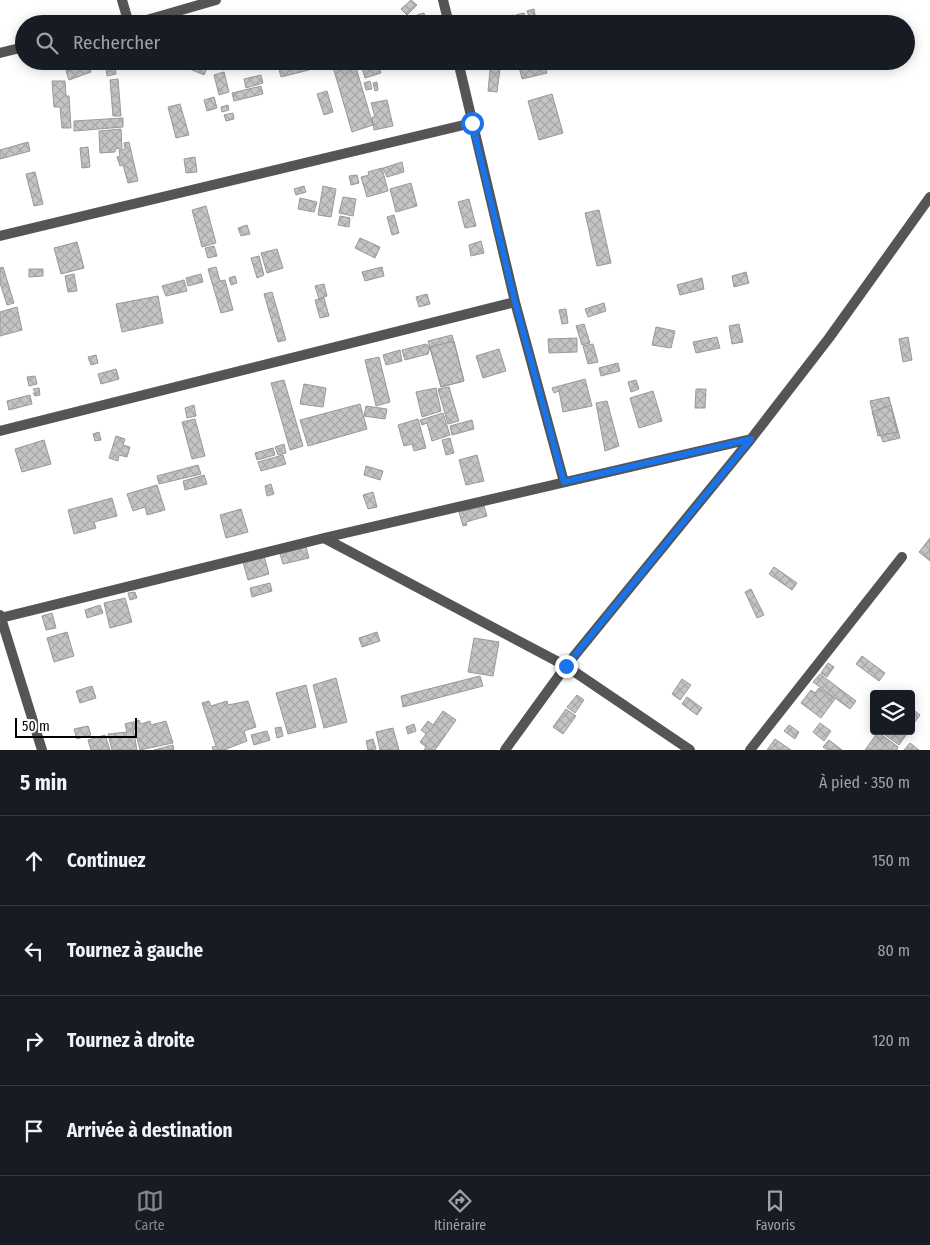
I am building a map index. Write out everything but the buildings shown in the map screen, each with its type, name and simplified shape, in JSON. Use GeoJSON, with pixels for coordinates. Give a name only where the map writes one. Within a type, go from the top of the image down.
{"type":"FeatureCollection","features":[{"type":"Feature","properties":{"kind":"street"},"geometry":{"type":"LineString","coordinates":[[122,0],[126,15]]}},
{"type":"Feature","properties":{"kind":"street"},"geometry":{"type":"LineString","coordinates":[[164,15],[216,0]]}},
{"type":"Feature","properties":{"kind":"street"},"geometry":{"type":"LineString","coordinates":[[443,0],[447,15]]}},
{"type":"Feature","properties":{"kind":"street"},"geometry":{"type":"LineString","coordinates":[[0,53],[15,50]]}},
{"type":"Feature","properties":{"kind":"street"},"geometry":{"type":"LineString","coordinates":[[460,70],[515,302],[564,482]]}},
{"type":"Feature","properties":{"kind":"street"},"geometry":{"type":"LineString","coordinates":[[0,236],[472,123]]}},
{"type":"Feature","properties":{"kind":"street"},"geometry":{"type":"LineString","coordinates":[[505,750],[566,666],[751,439],[829,338],[930,197]]}},
{"type":"Feature","properties":{"kind":"street"},"geometry":{"type":"LineString","coordinates":[[0,431],[515,302]]}},
{"type":"Feature","properties":{"kind":"street"},"geometry":{"type":"LineString","coordinates":[[42,750],[0,616],[324,538],[751,439]]}},
{"type":"Feature","properties":{"kind":"street"},"geometry":{"type":"LineString","coordinates":[[324,538],[566,666],[690,750]]}},
{"type":"Feature","properties":{"kind":"street"},"geometry":{"type":"LineString","coordinates":[[750,750],[902,557]]}},
{"type":"Feature","properties":{"kind":"route"},"geometry":{"type":"LineString","coordinates":[[472,123],[515,302],[564,482],[751,439],[566,666]]}}]}
